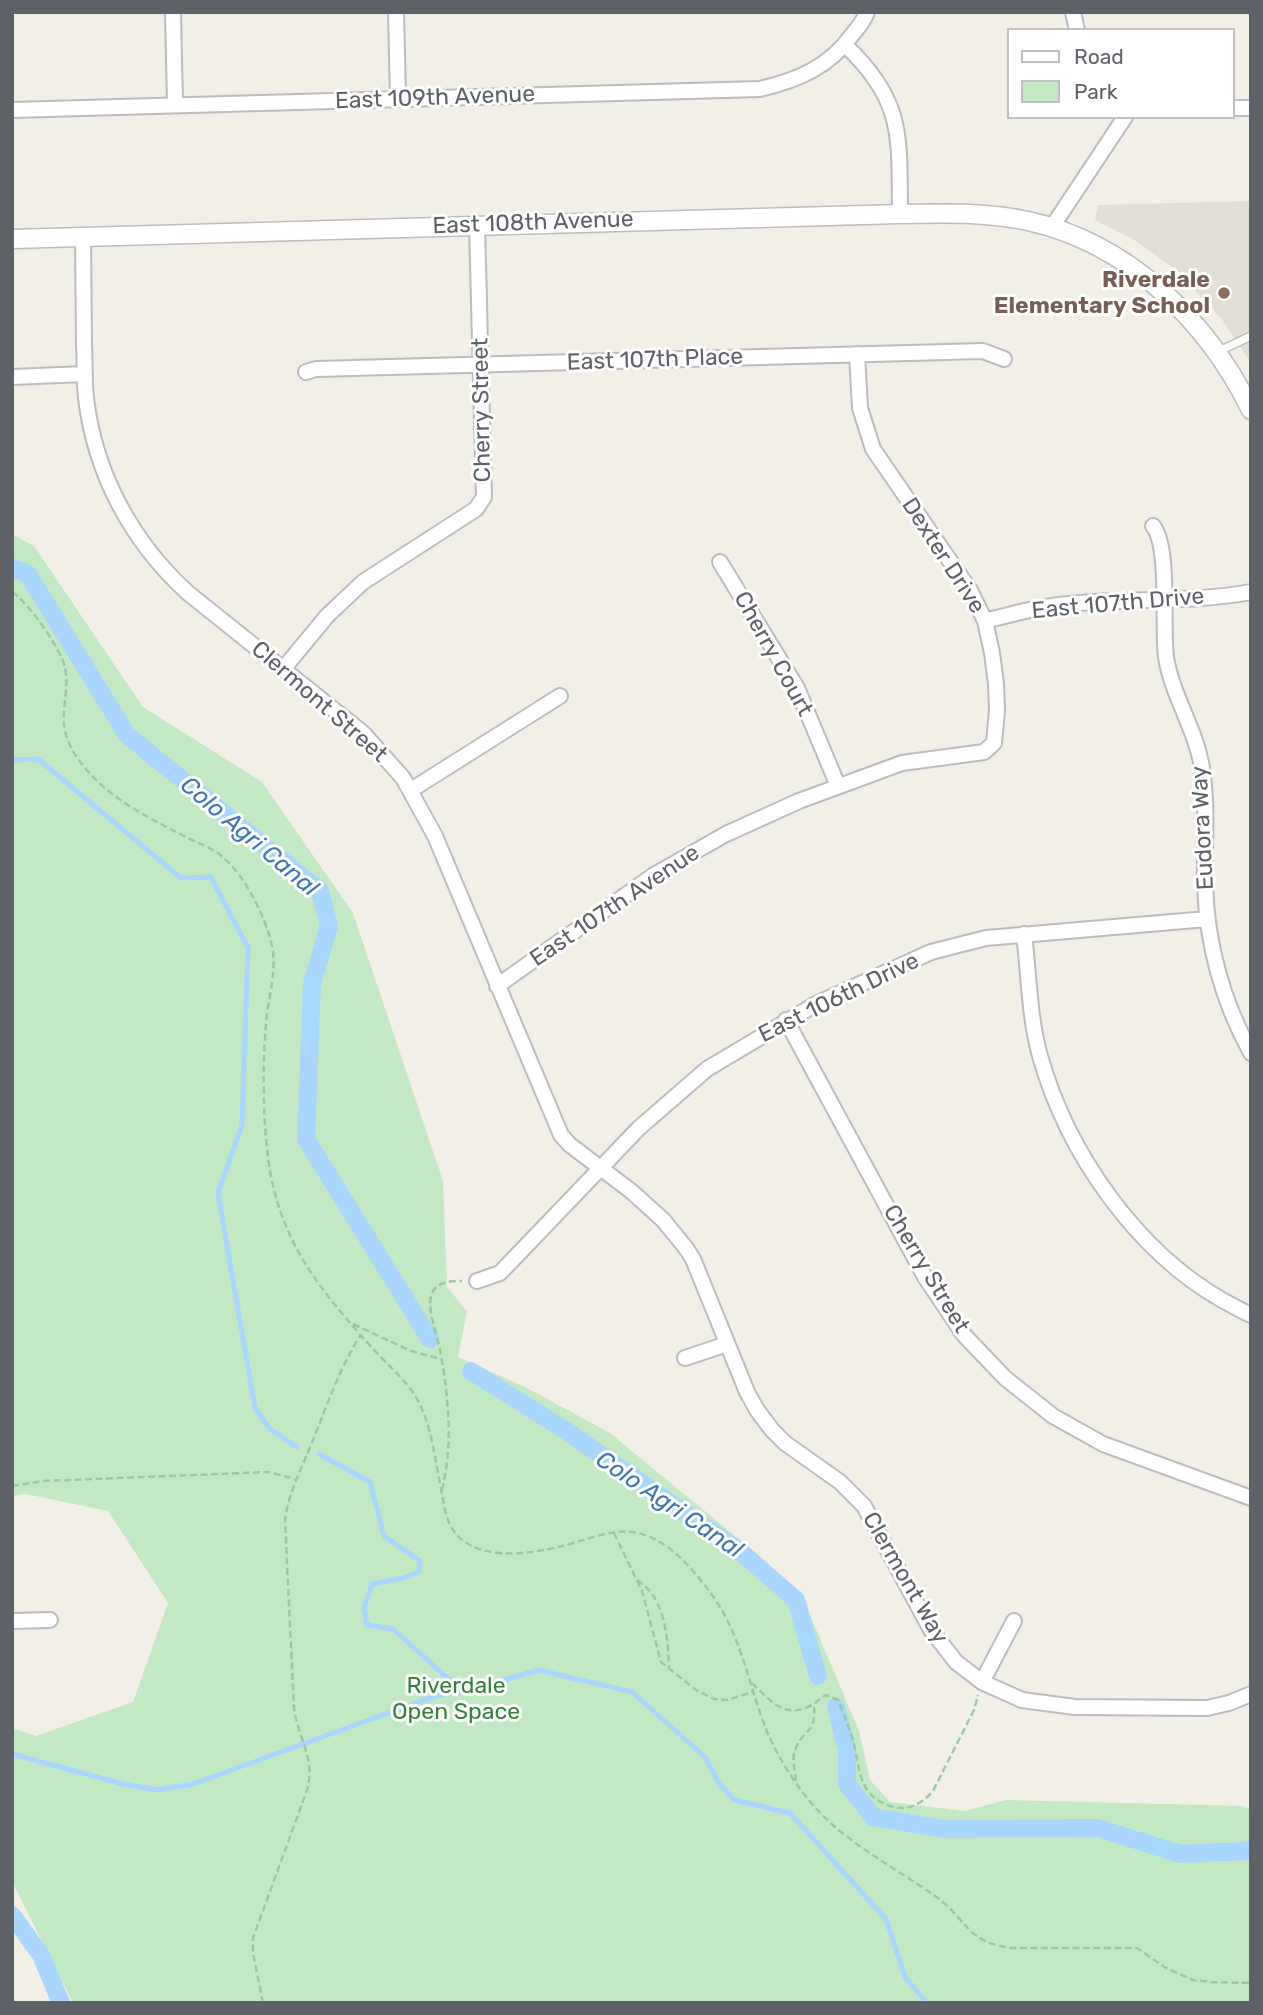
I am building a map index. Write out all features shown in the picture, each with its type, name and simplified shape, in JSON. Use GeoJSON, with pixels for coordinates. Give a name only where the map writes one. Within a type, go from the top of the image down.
{"type":"FeatureCollection","features":[{"type":"Feature","properties":{"kind":"street"},"geometry":{"type":"LineString","coordinates":[[173,12],[175,105]]}},
{"type":"Feature","properties":{"kind":"street"},"geometry":{"type":"LineString","coordinates":[[396,12],[398,99]]}},
{"type":"Feature","properties":{"kind":"street","name":"East 109th Avenue"},"geometry":{"type":"LineString","coordinates":[[12,110],[760,89],[789,82],[816,70],[845,45],[867,12]]}},
{"type":"Feature","properties":{"kind":"street"},"geometry":{"type":"LineString","coordinates":[[845,45],[868,70],[891,106],[900,148],[900,214]]}},
{"type":"Feature","properties":{"kind":"street"},"geometry":{"type":"LineString","coordinates":[[1052,227],[1124,119]]}},
{"type":"Feature","properties":{"kind":"street","name":"East 108th Avenue"},"geometry":{"type":"LineString","coordinates":[[12,239],[900,214],[996,215],[1052,227],[1129,265],[1159,288],[1197,324],[1237,383],[1251,410]]}},
{"type":"Feature","properties":{"kind":"street","name":"Cherry Street"},"geometry":{"type":"LineString","coordinates":[[284,668],[327,616],[354,590],[388,564],[476,509],[482,502],[477,225]]}},
{"type":"Feature","properties":{"kind":"street","name":"Clermont Street"},"geometry":{"type":"LineString","coordinates":[[83,236],[86,403],[107,480],[122,511],[162,569],[188,593],[363,733],[411,790],[435,836],[561,1135],[601,1168]]}},
{"type":"Feature","properties":{"kind":"street","name":"East 107th Place"},"geometry":{"type":"LineString","coordinates":[[306,372],[316,369],[983,351],[1004,359]]}},
{"type":"Feature","properties":{"kind":"street","name":"Dexter Drive"},"geometry":{"type":"LineString","coordinates":[[857,354],[860,408],[873,449],[970,590],[985,621],[996,684],[996,736],[990,748],[974,753]]}},
{"type":"Feature","properties":{"kind":"street"},"geometry":{"type":"LineString","coordinates":[[12,377],[85,374]]}},
{"type":"Feature","properties":{"kind":"street","name":"Eudora Way"},"geometry":{"type":"LineString","coordinates":[[1153,526],[1157,531],[1162,553],[1166,657],[1170,678],[1194,736],[1202,772],[1206,820],[1207,919],[1228,1008],[1251,1053]]}},
{"type":"Feature","properties":{"kind":"street","name":"Cherry Court"},"geometry":{"type":"LineString","coordinates":[[720,562],[797,688],[838,786]]}},
{"type":"Feature","properties":{"kind":"street","name":"East 107th Drive"},"geometry":{"type":"LineString","coordinates":[[985,621],[1039,607],[1163,601],[1251,592]]}},
{"type":"Feature","properties":{"kind":"street"},"geometry":{"type":"LineString","coordinates":[[411,790],[560,696]]}},
{"type":"Feature","properties":{"kind":"street","name":"East 107th Avenue"},"geometry":{"type":"LineString","coordinates":[[497,986],[654,875],[726,834],[838,786],[902,763],[974,753]]}},
{"type":"Feature","properties":{"kind":"street","name":"East 106th Drive"},"geometry":{"type":"LineString","coordinates":[[477,1281],[500,1273],[639,1128],[686,1086],[707,1069],[816,1004],[931,952],[986,937],[1207,919]]}},
{"type":"Feature","properties":{"kind":"street"},"geometry":{"type":"LineString","coordinates":[[1024,934],[1040,1056],[1060,1110],[1084,1155],[1114,1202],[1161,1256],[1200,1287],[1251,1315]]}},
{"type":"Feature","properties":{"kind":"street","name":"Cherry Street"},"geometry":{"type":"LineString","coordinates":[[786,1020],[925,1277],[964,1335],[1004,1378],[1053,1416],[1103,1444],[1251,1498]]}},
{"type":"Feature","properties":{"kind":"street","name":"Clermont Way"},"geometry":{"type":"LineString","coordinates":[[601,1168],[663,1220],[686,1248],[757,1410],[785,1443],[840,1482],[864,1506],[930,1630],[956,1662],[982,1682],[1022,1700],[1075,1707],[1207,1708],[1229,1703],[1251,1693]]}},
{"type":"Feature","properties":{"kind":"street"},"geometry":{"type":"LineString","coordinates":[[685,1358],[727,1344]]}},
{"type":"Feature","properties":{"kind":"street"},"geometry":{"type":"LineString","coordinates":[[12,1621],[50,1620]]}},
{"type":"Feature","properties":{"kind":"street"},"geometry":{"type":"LineString","coordinates":[[982,1682],[1014,1621]]}},
{"type":"Feature","properties":{"kind":"lane"},"geometry":{"type":"LineString","coordinates":[[1217,352],[1251,336]]}},
{"type":"Feature","properties":{"kind":"path"},"geometry":{"type":"LineString","coordinates":[[12,592],[30,606],[60,654],[66,671],[63,724],[67,741],[79,761],[116,797],[143,815],[217,852],[234,869],[251,893],[265,923],[276,965],[265,1028],[267,1140],[271,1175],[291,1241],[327,1297],[415,1394],[427,1423],[446,1516],[454,1531],[466,1544],[483,1551],[537,1551],[628,1531],[646,1535],[684,1561],[729,1621],[770,1738],[809,1802],[846,1836],[941,1900],[979,1940],[1010,1948],[1137,1948],[1166,1968],[1193,1980],[1251,1983]]}},
{"type":"Feature","properties":{"kind":"path"},"geometry":{"type":"LineString","coordinates":[[442,1494],[450,1448],[450,1418],[442,1359],[430,1308],[431,1296],[437,1285],[450,1281],[477,1281]]}},
{"type":"Feature","properties":{"kind":"path"},"geometry":{"type":"LineString","coordinates":[[350,1322],[411,1351],[442,1359]]}},
{"type":"Feature","properties":{"kind":"path"},"geometry":{"type":"LineString","coordinates":[[263,2003],[253,1953],[253,1938],[310,1782],[310,1765],[294,1709],[285,1520],[295,1479],[351,1351],[361,1335]]}},
{"type":"Feature","properties":{"kind":"path"},"geometry":{"type":"LineString","coordinates":[[12,1486],[43,1481],[269,1472],[295,1479]]}},
{"type":"Feature","properties":{"kind":"path"},"geometry":{"type":"LineString","coordinates":[[614,1533],[637,1580],[661,1662],[696,1690],[714,1699],[727,1700],[753,1692]]}},
{"type":"Feature","properties":{"kind":"path"},"geometry":{"type":"LineString","coordinates":[[637,1580],[647,1586],[663,1616],[669,1670]]}},
{"type":"Feature","properties":{"kind":"path"},"geometry":{"type":"LineString","coordinates":[[749,1681],[771,1704],[780,1709],[792,1710],[814,1704],[826,1695],[838,1700],[853,1739],[860,1777],[869,1792],[883,1803],[897,1808],[912,1807],[924,1801],[933,1791],[974,1710],[982,1682]]}},
{"type":"Feature","properties":{"kind":"path"},"geometry":{"type":"LineString","coordinates":[[796,1782],[794,1750],[810,1731],[815,1719],[814,1704]]}},
{"type":"Feature","properties":{"kind":"shaded area","name":"Riverdale Elementary School"},"geometry":{"type":"Polygon","coordinates":[[[1251,201],[1251,363],[1221,318],[1174,268],[1131,238],[1095,220],[1098,205],[1251,201]]]}},
{"type":"Feature","properties":{"kind":"green space","name":"Riverdale Open Space"},"geometry":{"type":"Polygon","coordinates":[[[12,534],[34,546],[143,707],[262,782],[353,913],[443,1181],[447,1287],[467,1311],[458,1357],[527,1388],[610,1433],[758,1555],[802,1596],[859,1731],[870,1780],[890,1802],[965,1811],[1006,1800],[1241,1806],[1251,1809],[1251,2003],[73,2003],[12,1881],[12,1728],[36,1736],[133,1702],[168,1603],[108,1511],[26,1494],[12,1496],[12,534]]]}},
{"type":"Feature","properties":{"kind":"waterway","name":"Colo Agri Canal"},"geometry":{"type":"LineString","coordinates":[[12,568],[28,574],[127,735],[320,891],[329,926],[312,984],[306,1139],[430,1339]]}},
{"type":"Feature","properties":{"kind":"waterway"},"geometry":{"type":"LineString","coordinates":[[12,760],[38,759],[181,878],[211,877],[248,948],[242,1125],[218,1193],[255,1408],[270,1429],[297,1447]]}},
{"type":"Feature","properties":{"kind":"waterway","name":"Colo Agri Canal"},"geometry":{"type":"LineString","coordinates":[[471,1371],[568,1432],[742,1553],[796,1600],[818,1676]]}},
{"type":"Feature","properties":{"kind":"waterway"},"geometry":{"type":"LineString","coordinates":[[319,1454],[370,1482],[384,1536],[420,1561],[419,1572],[372,1584],[364,1608],[367,1625],[393,1629],[463,1692],[538,1670],[632,1692],[705,1757],[718,1782],[734,1800],[790,1813],[886,1919],[905,1977],[927,2003]]}},
{"type":"Feature","properties":{"kind":"waterway"},"geometry":{"type":"LineString","coordinates":[[12,1754],[123,1784],[157,1790],[193,1784],[421,1701],[447,1693],[463,1692]]}},
{"type":"Feature","properties":{"kind":"waterway","name":"Colo Agri Canal"},"geometry":{"type":"LineString","coordinates":[[836,1707],[847,1750],[847,1784],[873,1817],[944,1829],[1098,1828],[1180,1854],[1251,1849]]}},
{"type":"Feature","properties":{"kind":"waterway","name":"Colo Agri Canal"},"geometry":{"type":"LineString","coordinates":[[12,1915],[41,1955],[61,2003]]}},
{"type":"Feature","properties":{"kind":"place","name":"Riverdale Elementary School"},"geometry":{"type":"Point","coordinates":[1224,293]}}]}
